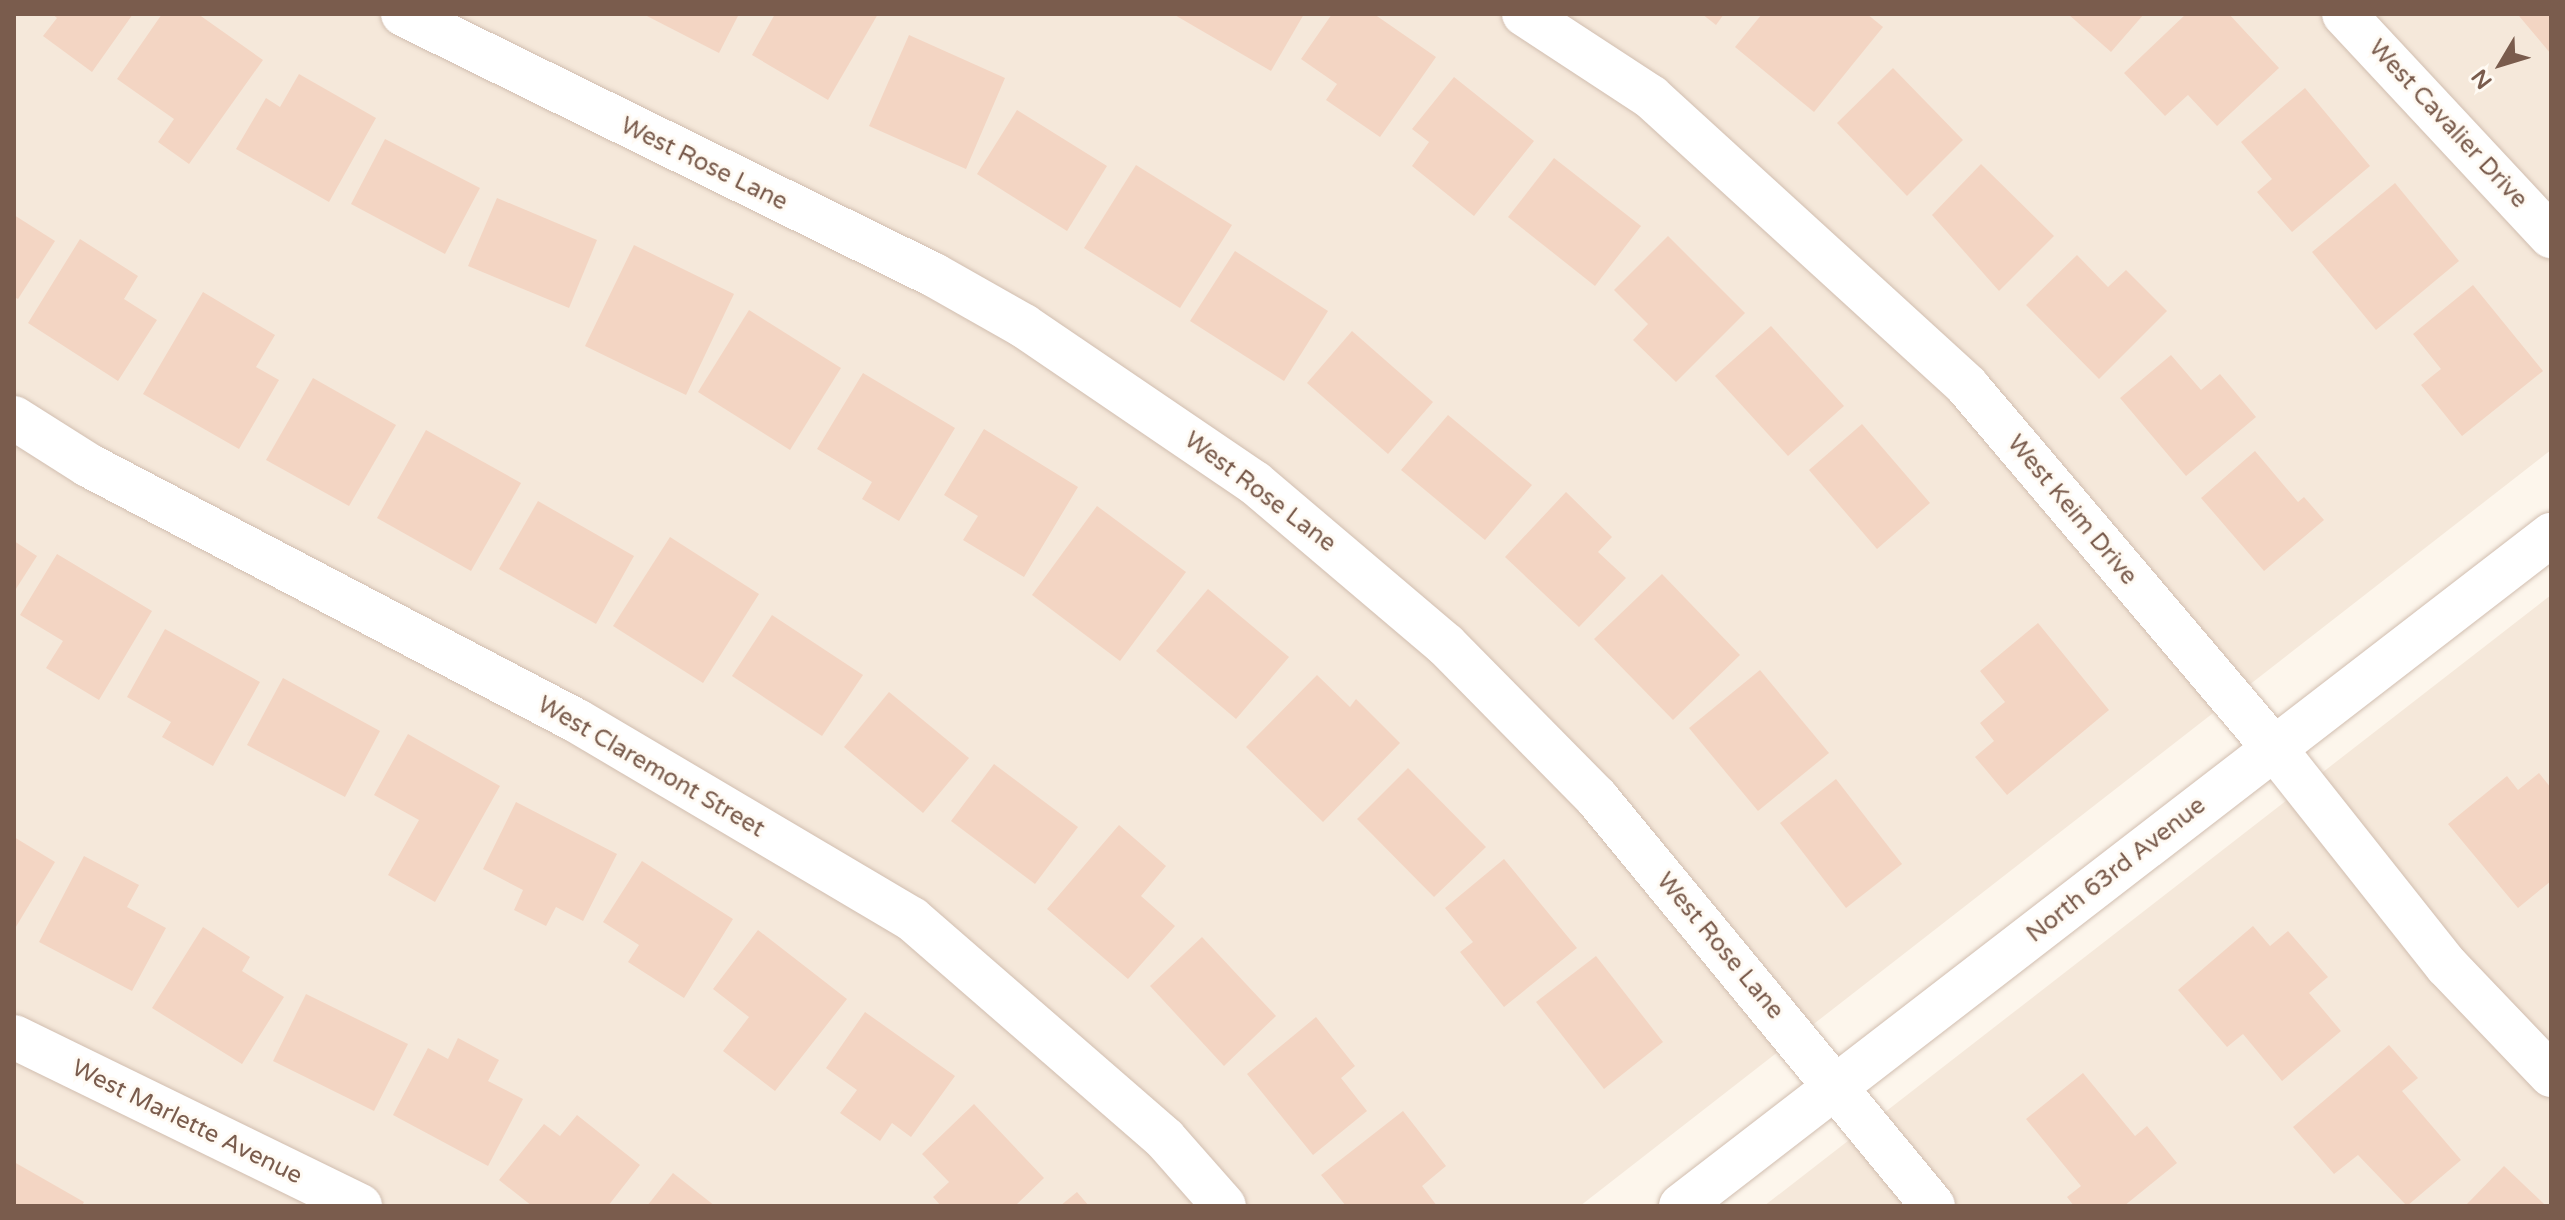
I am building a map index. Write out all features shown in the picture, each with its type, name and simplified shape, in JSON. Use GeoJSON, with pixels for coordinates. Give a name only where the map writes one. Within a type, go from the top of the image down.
{"type":"FeatureCollection","features":[{"type":"Feature","properties":{"kind":"street","name":"West Rose Lane"},"geometry":{"type":"LineString","coordinates":[[403,14],[934,275],[1024,326],[1255,483],[1446,645],[1596,797],[1933,1206]]}},
{"type":"Feature","properties":{"kind":"street","name":"West Keim Drive"},"geometry":{"type":"LineString","coordinates":[[1524,14],[1651,97],[1967,386],[2274,748],[2447,966],[2551,1075]]}},
{"type":"Feature","properties":{"kind":"street","name":"West Cavalier Drive"},"geometry":{"type":"LineString","coordinates":[[2344,14],[2551,236]]}},
{"type":"Feature","properties":{"kind":"street","name":"West Claremont Street"},"geometry":{"type":"LineString","coordinates":[[14,418],[88,465],[577,721],[912,919],[1165,1139],[1224,1206]]}},
{"type":"Feature","properties":{"kind":"street","name":"North 63rd Avenue"},"geometry":{"type":"LineString","coordinates":[[1681,1206],[2551,535]]}},
{"type":"Feature","properties":{"kind":"street","name":"West Marlette Avenue"},"geometry":{"type":"LineString","coordinates":[[14,1037],[360,1206]]}},
{"type":"Feature","properties":{"kind":"shaded area"},"geometry":{"type":"Polygon","coordinates":[[[14,14],[2551,14],[2551,450],[1580,1206],[14,1206],[14,14]]]}},
{"type":"Feature","properties":{"kind":"shaded area"},"geometry":{"type":"Polygon","coordinates":[[[2551,595],[2551,1206],[1764,1206],[2551,595]]]}},
{"type":"Feature","properties":{"kind":"building"},"geometry":{"type":"Polygon","coordinates":[[[52,14],[133,14],[92,72],[43,36],[57,18],[52,14]]]}},
{"type":"Feature","properties":{"kind":"building"},"geometry":{"type":"Polygon","coordinates":[[[162,14],[198,14],[263,60],[189,164],[158,142],[174,119],[117,79],[162,14]]]}},
{"type":"Feature","properties":{"kind":"building"},"geometry":{"type":"Polygon","coordinates":[[[643,14],[739,14],[719,53],[643,14]]]}},
{"type":"Feature","properties":{"kind":"building"},"geometry":{"type":"Polygon","coordinates":[[[775,14],[878,14],[828,100],[752,55],[775,14]]]}},
{"type":"Feature","properties":{"kind":"building"},"geometry":{"type":"Polygon","coordinates":[[[1173,14],[1304,14],[1271,71],[1173,14]]]}},
{"type":"Feature","properties":{"kind":"building"},"geometry":{"type":"Polygon","coordinates":[[[1332,14],[1374,14],[1436,57],[1380,137],[1326,100],[1337,84],[1301,59],[1332,14]]]}},
{"type":"Feature","properties":{"kind":"building"},"geometry":{"type":"Polygon","coordinates":[[[1702,14],[1724,14],[1716,25],[1702,14]]]}},
{"type":"Feature","properties":{"kind":"building"},"geometry":{"type":"Polygon","coordinates":[[[1762,14],[1867,14],[1883,27],[1814,112],[1735,47],[1762,14]]]}},
{"type":"Feature","properties":{"kind":"building"},"geometry":{"type":"Polygon","coordinates":[[[2068,14],[2144,14],[2111,52],[2068,14]]]}},
{"type":"Feature","properties":{"kind":"building"},"geometry":{"type":"Polygon","coordinates":[[[2186,14],[2229,14],[2279,68],[2217,126],[2188,95],[2165,116],[2124,73],[2186,14]]]}},
{"type":"Feature","properties":{"kind":"building"},"geometry":{"type":"Polygon","coordinates":[[[2551,14],[2551,54],[2519,16],[2551,14]]]}},
{"type":"Feature","properties":{"kind":"building"},"geometry":{"type":"Polygon","coordinates":[[[909,35],[1005,78],[966,169],[869,126],[909,35]]]}},
{"type":"Feature","properties":{"kind":"building"},"geometry":{"type":"Polygon","coordinates":[[[1893,68],[1963,140],[1907,196],[1837,123],[1893,68]]]}},
{"type":"Feature","properties":{"kind":"building"},"geometry":{"type":"Polygon","coordinates":[[[299,74],[376,118],[329,202],[236,149],[266,98],[280,107],[299,74]]]}},
{"type":"Feature","properties":{"kind":"building"},"geometry":{"type":"Polygon","coordinates":[[[1454,77],[1534,141],[1474,216],[1412,166],[1429,142],[1412,129],[1454,77]]]}},
{"type":"Feature","properties":{"kind":"building"},"geometry":{"type":"Polygon","coordinates":[[[2305,88],[2370,166],[2292,232],[2257,192],[2272,179],[2241,142],[2305,88]]]}},
{"type":"Feature","properties":{"kind":"building"},"geometry":{"type":"Polygon","coordinates":[[[1017,110],[1107,166],[1067,231],[977,174],[1017,110]]]}},
{"type":"Feature","properties":{"kind":"building"},"geometry":{"type":"Polygon","coordinates":[[[385,139],[480,188],[445,254],[351,204],[385,139]]]}},
{"type":"Feature","properties":{"kind":"building"},"geometry":{"type":"Polygon","coordinates":[[[1554,158],[1641,226],[1595,286],[1508,217],[1554,158]]]}},
{"type":"Feature","properties":{"kind":"building"},"geometry":{"type":"Polygon","coordinates":[[[1981,164],[2054,236],[1999,291],[1932,215],[1981,164]]]}},
{"type":"Feature","properties":{"kind":"building"},"geometry":{"type":"Polygon","coordinates":[[[1136,165],[1232,225],[1180,308],[1084,248],[1136,165]]]}},
{"type":"Feature","properties":{"kind":"building"},"geometry":{"type":"Polygon","coordinates":[[[2395,183],[2459,261],[2376,330],[2312,252],[2395,183]]]}},
{"type":"Feature","properties":{"kind":"building"},"geometry":{"type":"Polygon","coordinates":[[[497,198],[597,240],[569,308],[468,266],[497,198]]]}},
{"type":"Feature","properties":{"kind":"building"},"geometry":{"type":"Polygon","coordinates":[[[14,215],[55,241],[18,299],[14,297],[14,215]]]}},
{"type":"Feature","properties":{"kind":"building"},"geometry":{"type":"Polygon","coordinates":[[[1668,236],[1745,313],[1676,382],[1633,340],[1648,324],[1614,290],[1668,236]]]}},
{"type":"Feature","properties":{"kind":"building"},"geometry":{"type":"Polygon","coordinates":[[[80,239],[138,276],[124,299],[157,320],[118,381],[28,323],[80,239]]]}},
{"type":"Feature","properties":{"kind":"building"},"geometry":{"type":"Polygon","coordinates":[[[634,245],[734,294],[686,395],[585,346],[634,245]]]}},
{"type":"Feature","properties":{"kind":"building"},"geometry":{"type":"Polygon","coordinates":[[[1235,251],[1328,311],[1284,381],[1190,321],[1235,251]]]}},
{"type":"Feature","properties":{"kind":"building"},"geometry":{"type":"Polygon","coordinates":[[[2077,255],[2108,287],[2126,270],[2167,311],[2099,379],[2026,305],[2077,255]]]}},
{"type":"Feature","properties":{"kind":"building"},"geometry":{"type":"Polygon","coordinates":[[[2473,285],[2543,371],[2462,436],[2421,385],[2441,369],[2413,334],[2473,285]]]}},
{"type":"Feature","properties":{"kind":"building"},"geometry":{"type":"Polygon","coordinates":[[[203,292],[275,335],[256,367],[279,380],[239,449],[143,394],[203,292]]]}},
{"type":"Feature","properties":{"kind":"building"},"geometry":{"type":"Polygon","coordinates":[[[749,310],[841,368],[790,450],[698,392],[749,310]]]}},
{"type":"Feature","properties":{"kind":"building"},"geometry":{"type":"Polygon","coordinates":[[[1771,326],[1844,406],[1788,456],[1715,376],[1771,326]]]}},
{"type":"Feature","properties":{"kind":"building"},"geometry":{"type":"Polygon","coordinates":[[[1352,331],[1433,402],[1388,454],[1307,383],[1352,331]]]}},
{"type":"Feature","properties":{"kind":"building"},"geometry":{"type":"Polygon","coordinates":[[[2171,355],[2201,390],[2220,374],[2256,417],[2186,476],[2120,398],[2171,355]]]}},
{"type":"Feature","properties":{"kind":"building"},"geometry":{"type":"Polygon","coordinates":[[[863,373],[955,428],[899,521],[862,499],[872,482],[817,449],[863,373]]]}},
{"type":"Feature","properties":{"kind":"building"},"geometry":{"type":"Polygon","coordinates":[[[313,378],[396,425],[349,506],[266,460],[313,378]]]}},
{"type":"Feature","properties":{"kind":"building"},"geometry":{"type":"Polygon","coordinates":[[[1448,415],[1532,485],[1485,540],[1401,470],[1448,415]]]}},
{"type":"Feature","properties":{"kind":"building"},"geometry":{"type":"Polygon","coordinates":[[[1862,424],[1930,503],[1877,549],[1809,470],[1862,424]]]}},
{"type":"Feature","properties":{"kind":"building"},"geometry":{"type":"Polygon","coordinates":[[[984,429],[1078,487],[1024,577],[963,540],[978,516],[944,495],[984,429]]]}},
{"type":"Feature","properties":{"kind":"building"},"geometry":{"type":"Polygon","coordinates":[[[426,430],[521,483],[471,571],[377,518],[426,430]]]}},
{"type":"Feature","properties":{"kind":"building"},"geometry":{"type":"Polygon","coordinates":[[[2255,451],[2298,502],[2304,497],[2324,520],[2264,571],[2201,498],[2255,451]]]}},
{"type":"Feature","properties":{"kind":"building"},"geometry":{"type":"Polygon","coordinates":[[[1566,492],[1612,537],[1598,552],[1626,578],[1579,627],[1505,557],[1566,492]]]}},
{"type":"Feature","properties":{"kind":"building"},"geometry":{"type":"Polygon","coordinates":[[[538,501],[634,556],[596,624],[499,569],[538,501]]]}},
{"type":"Feature","properties":{"kind":"building"},"geometry":{"type":"Polygon","coordinates":[[[1097,506],[1186,572],[1120,661],[1032,595],[1097,506]]]}},
{"type":"Feature","properties":{"kind":"building"},"geometry":{"type":"Polygon","coordinates":[[[670,537],[759,594],[703,683],[613,626],[670,537]]]}},
{"type":"Feature","properties":{"kind":"building"},"geometry":{"type":"Polygon","coordinates":[[[14,541],[37,556],[14,592],[14,541]]]}},
{"type":"Feature","properties":{"kind":"building"},"geometry":{"type":"Polygon","coordinates":[[[57,554],[152,611],[99,700],[46,668],[63,641],[20,615],[57,554]]]}},
{"type":"Feature","properties":{"kind":"building"},"geometry":{"type":"Polygon","coordinates":[[[1662,574],[1740,655],[1673,720],[1594,639],[1662,574]]]}},
{"type":"Feature","properties":{"kind":"building"},"geometry":{"type":"Polygon","coordinates":[[[1208,589],[1289,657],[1236,719],[1156,651],[1208,589]]]}},
{"type":"Feature","properties":{"kind":"building"},"geometry":{"type":"Polygon","coordinates":[[[772,615],[863,675],[822,736],[732,676],[772,615]]]}},
{"type":"Feature","properties":{"kind":"building"},"geometry":{"type":"Polygon","coordinates":[[[2038,623],[2109,710],[2007,795],[1975,757],[1994,741],[1980,723],[2005,702],[1980,671],[2038,623]]]}},
{"type":"Feature","properties":{"kind":"building"},"geometry":{"type":"Polygon","coordinates":[[[165,629],[260,682],[213,766],[162,737],[171,722],[127,697],[165,629]]]}},
{"type":"Feature","properties":{"kind":"building"},"geometry":{"type":"Polygon","coordinates":[[[1760,670],[1829,753],[1758,811],[1689,728],[1760,670]]]}},
{"type":"Feature","properties":{"kind":"building"},"geometry":{"type":"Polygon","coordinates":[[[1317,675],[1350,707],[1356,699],[1400,743],[1323,822],[1246,747],[1317,675]]]}},
{"type":"Feature","properties":{"kind":"building"},"geometry":{"type":"Polygon","coordinates":[[[283,678],[380,731],[345,797],[247,745],[283,678]]]}},
{"type":"Feature","properties":{"kind":"building"},"geometry":{"type":"Polygon","coordinates":[[[889,692],[969,758],[923,813],[844,747],[889,692]]]}},
{"type":"Feature","properties":{"kind":"building"},"geometry":{"type":"Polygon","coordinates":[[[408,734],[500,786],[435,902],[388,875],[419,820],[374,795],[408,734]]]}},
{"type":"Feature","properties":{"kind":"building"},"geometry":{"type":"Polygon","coordinates":[[[994,764],[1078,827],[1035,884],[951,821],[994,764]]]}},
{"type":"Feature","properties":{"kind":"building"},"geometry":{"type":"Polygon","coordinates":[[[1408,768],[1486,847],[1434,897],[1357,819],[1408,768]]]}},
{"type":"Feature","properties":{"kind":"building"},"geometry":{"type":"Polygon","coordinates":[[[2539,773],[2551,788],[2551,881],[2518,908],[2448,824],[2507,776],[2518,790],[2539,773]]]}},
{"type":"Feature","properties":{"kind":"building"},"geometry":{"type":"Polygon","coordinates":[[[1836,779],[1902,864],[1846,908],[1780,823],[1836,779]]]}},
{"type":"Feature","properties":{"kind":"building"},"geometry":{"type":"Polygon","coordinates":[[[516,802],[617,854],[583,921],[556,907],[546,926],[514,910],[523,890],[483,869],[516,802]]]}},
{"type":"Feature","properties":{"kind":"building"},"geometry":{"type":"Polygon","coordinates":[[[1119,825],[1166,866],[1141,896],[1175,926],[1128,979],[1047,909],[1119,825]]]}},
{"type":"Feature","properties":{"kind":"building"},"geometry":{"type":"Polygon","coordinates":[[[14,837],[55,862],[14,930],[14,837]]]}},
{"type":"Feature","properties":{"kind":"building"},"geometry":{"type":"Polygon","coordinates":[[[84,856],[139,885],[127,907],[166,928],[132,991],[39,942],[84,856]]]}},
{"type":"Feature","properties":{"kind":"building"},"geometry":{"type":"Polygon","coordinates":[[[1504,859],[1577,948],[1504,1007],[1460,952],[1473,942],[1445,908],[1504,859]]]}},
{"type":"Feature","properties":{"kind":"building"},"geometry":{"type":"Polygon","coordinates":[[[642,861],[733,919],[684,998],[628,962],[639,945],[603,922],[642,861]]]}},
{"type":"Feature","properties":{"kind":"building"},"geometry":{"type":"Polygon","coordinates":[[[2253,926],[2270,946],[2288,931],[2328,977],[2309,993],[2341,1031],[2282,1081],[2243,1034],[2227,1047],[2178,990],[2253,926]]]}},
{"type":"Feature","properties":{"kind":"building"},"geometry":{"type":"Polygon","coordinates":[[[203,927],[250,957],[242,971],[284,997],[242,1064],[152,1008],[203,927]]]}},
{"type":"Feature","properties":{"kind":"building"},"geometry":{"type":"Polygon","coordinates":[[[758,930],[847,999],[775,1091],[723,1051],[749,1017],[713,989],[758,930]]]}},
{"type":"Feature","properties":{"kind":"building"},"geometry":{"type":"Polygon","coordinates":[[[1202,937],[1276,1016],[1224,1066],[1150,986],[1202,937]]]}},
{"type":"Feature","properties":{"kind":"building"},"geometry":{"type":"Polygon","coordinates":[[[1596,956],[1663,1042],[1604,1089],[1536,1002],[1596,956]]]}},
{"type":"Feature","properties":{"kind":"building"},"geometry":{"type":"Polygon","coordinates":[[[306,994],[408,1044],[374,1111],[273,1061],[306,994]]]}},
{"type":"Feature","properties":{"kind":"building"},"geometry":{"type":"Polygon","coordinates":[[[865,1012],[955,1076],[911,1137],[892,1123],[880,1141],[840,1113],[857,1090],[826,1068],[865,1012]]]}},
{"type":"Feature","properties":{"kind":"building"},"geometry":{"type":"Polygon","coordinates":[[[1316,1017],[1355,1066],[1341,1078],[1367,1111],[1313,1155],[1247,1074],[1316,1017]]]}},
{"type":"Feature","properties":{"kind":"building"},"geometry":{"type":"Polygon","coordinates":[[[458,1038],[499,1060],[488,1081],[523,1099],[488,1166],[393,1115],[428,1048],[448,1059],[458,1038]]]}},
{"type":"Feature","properties":{"kind":"building"},"geometry":{"type":"Polygon","coordinates":[[[2389,1045],[2418,1078],[2402,1091],[2461,1160],[2407,1206],[2358,1155],[2334,1174],[2293,1127],[2389,1045]]]}},
{"type":"Feature","properties":{"kind":"building"},"geometry":{"type":"Polygon","coordinates":[[[2083,1073],[2135,1136],[2147,1126],[2177,1163],[2124,1206],[2074,1206],[2067,1197],[2081,1186],[2026,1119],[2083,1073]]]}},
{"type":"Feature","properties":{"kind":"building"},"geometry":{"type":"Polygon","coordinates":[[[974,1104],[1044,1178],[1015,1206],[941,1206],[933,1197],[949,1182],[922,1154],[974,1104]]]}},
{"type":"Feature","properties":{"kind":"building"},"geometry":{"type":"Polygon","coordinates":[[[1403,1111],[1446,1166],[1422,1186],[1437,1206],[1346,1206],[1321,1175],[1403,1111]]]}},
{"type":"Feature","properties":{"kind":"building"},"geometry":{"type":"Polygon","coordinates":[[[577,1115],[640,1165],[608,1206],[532,1206],[499,1180],[544,1124],[560,1136],[577,1115]]]}},
{"type":"Feature","properties":{"kind":"building"},"geometry":{"type":"Polygon","coordinates":[[[14,1162],[84,1202],[82,1206],[14,1206],[14,1162]]]}},
{"type":"Feature","properties":{"kind":"building"},"geometry":{"type":"Polygon","coordinates":[[[2504,1166],[2544,1204],[2465,1206],[2504,1166]]]}},
{"type":"Feature","properties":{"kind":"building"},"geometry":{"type":"Polygon","coordinates":[[[673,1173],[715,1206],[647,1206],[673,1173]]]}},
{"type":"Feature","properties":{"kind":"building"},"geometry":{"type":"Polygon","coordinates":[[[1077,1192],[1089,1206],[1060,1206],[1077,1192]]]}}]}
